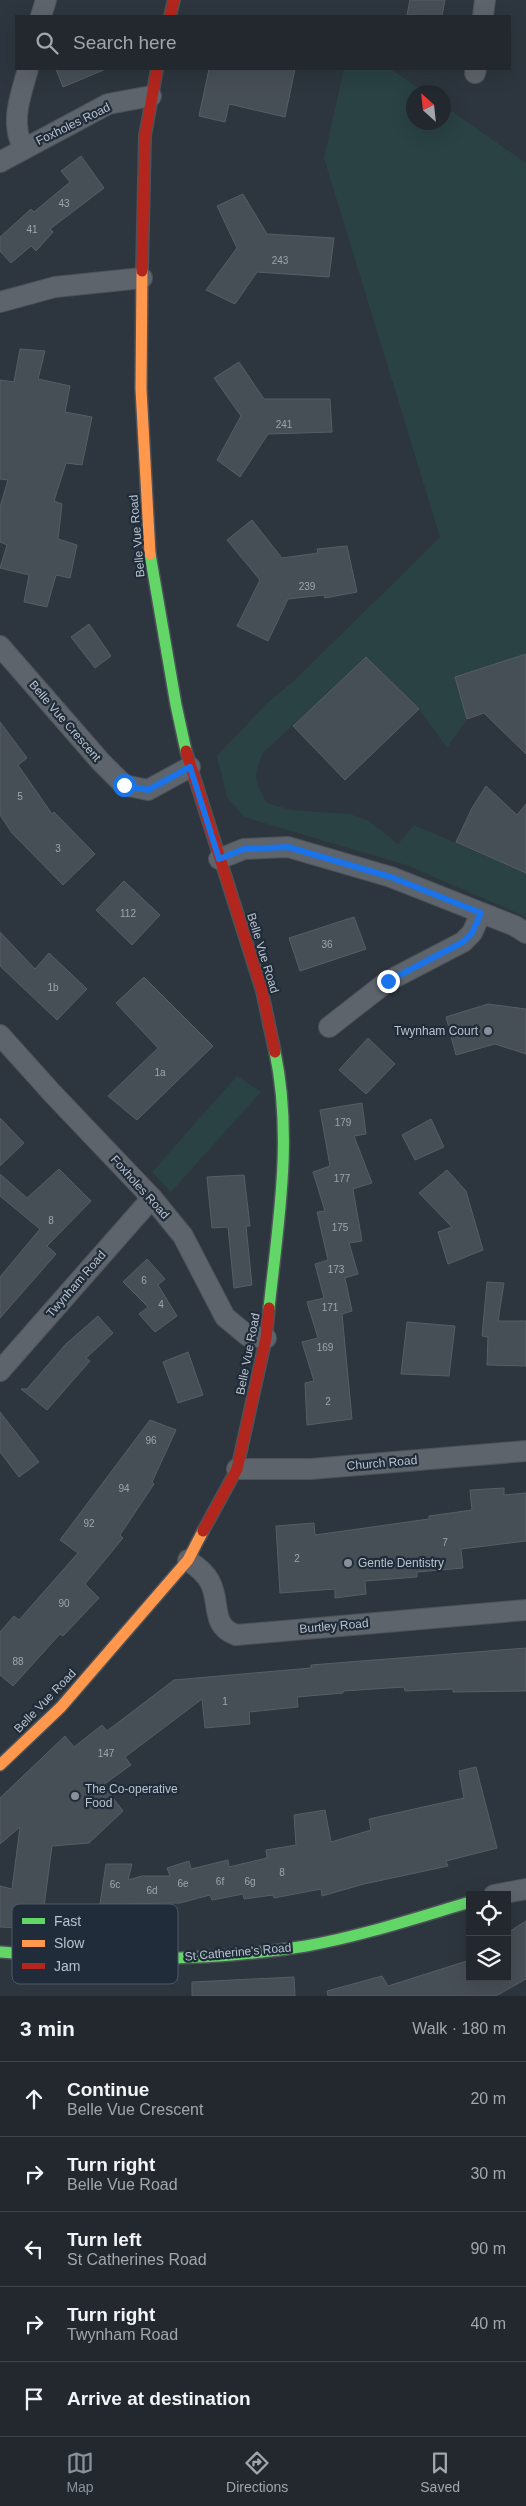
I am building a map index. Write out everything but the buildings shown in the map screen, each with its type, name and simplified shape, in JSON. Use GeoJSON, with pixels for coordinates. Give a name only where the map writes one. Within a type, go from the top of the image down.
{"type":"FeatureCollection","features":[{"type":"Feature","properties":{"kind":"main road"},"geometry":{"type":"LineString","coordinates":[[170,15],[174,0]]}},
{"type":"Feature","properties":{"kind":"main road","name":"Belle Vue Road"},"geometry":{"type":"LineString","coordinates":[[0,1765],[61,1707],[188,1560],[238,1469],[266,1338],[283,1175],[282,1105],[277,1062],[262,991],[190,767],[176,706],[150,557],[141,388],[142,200],[145,136],[151,96],[158,70]]}},
{"type":"Feature","properties":{"kind":"main road","name":"St Catherine's Road"},"geometry":{"type":"LineString","coordinates":[[178,1958],[205,1957],[304,1946],[411,1921],[466,1903]]}},
{"type":"Feature","properties":{"kind":"street"},"geometry":{"type":"LineString","coordinates":[[41,15],[46,0]]}},
{"type":"Feature","properties":{"kind":"street"},"geometry":{"type":"LineString","coordinates":[[483,15],[485,0]]}},
{"type":"Feature","properties":{"kind":"street"},"geometry":{"type":"LineString","coordinates":[[24,149],[17,137],[16,125],[28,70]]}},
{"type":"Feature","properties":{"kind":"street","name":"Foxholes Road"},"geometry":{"type":"LineString","coordinates":[[0,162],[108,104],[151,96]]}},
{"type":"Feature","properties":{"kind":"street"},"geometry":{"type":"LineString","coordinates":[[0,302],[55,287],[142,278]]}},
{"type":"Feature","properties":{"kind":"street","name":"Belle Vue Crescent"},"geometry":{"type":"LineString","coordinates":[[0,646],[101,762],[124,785],[148,790],[190,767]]}},
{"type":"Feature","properties":{"kind":"street"},"geometry":{"type":"LineString","coordinates":[[219,859],[244,849],[288,847],[391,877],[526,933]]}},
{"type":"Feature","properties":{"kind":"street"},"geometry":{"type":"LineString","coordinates":[[329,1027],[388,981],[463,942],[472,933],[481,913]]}},
{"type":"Feature","properties":{"kind":"street","name":"Foxholes Road"},"geometry":{"type":"LineString","coordinates":[[0,1036],[152,1198],[183,1236],[225,1318],[248,1336],[266,1338]]}},
{"type":"Feature","properties":{"kind":"street","name":"Twynham Road"},"geometry":{"type":"LineString","coordinates":[[0,1371],[152,1198]]}},
{"type":"Feature","properties":{"kind":"street","name":"Church Road"},"geometry":{"type":"LineString","coordinates":[[238,1469],[311,1469],[526,1451]]}},
{"type":"Feature","properties":{"kind":"street","name":"Burtley Road"},"geometry":{"type":"LineString","coordinates":[[188,1560],[203,1572],[210,1583],[215,1594],[219,1622],[226,1631],[236,1635],[526,1610]]}},
{"type":"Feature","properties":{"kind":"street"},"geometry":{"type":"LineString","coordinates":[[511,1892],[526,1889]]}},
{"type":"Feature","properties":{"kind":"green space"},"geometry":{"type":"Polygon","coordinates":[[[344,70],[392,70],[414,85],[406,85],[406,130],[451,130],[451,111],[526,163],[526,654],[456,677],[467,719],[447,748],[419,709],[365,657],[263,753],[256,773],[257,784],[267,803],[291,810],[350,814],[369,821],[398,844],[414,825],[526,873],[526,917],[406,865],[244,817],[227,797],[217,756],[267,703],[295,680],[440,537],[324,158],[344,70]]]}},
{"type":"Feature","properties":{"kind":"green space"},"geometry":{"type":"Polygon","coordinates":[[[237,1076],[261,1092],[171,1192],[152,1172],[237,1076]]]}},
{"type":"Feature","properties":{"kind":"traffic: fast"},"geometry":{"type":"LineString","coordinates":[[150,554],[176,705],[186,751]]}},
{"type":"Feature","properties":{"kind":"traffic: fast"},"geometry":{"type":"LineString","coordinates":[[269,1308],[280,1212],[283,1148],[283,1116],[275,1052]]}},
{"type":"Feature","properties":{"kind":"traffic: fast"},"geometry":{"type":"LineString","coordinates":[[178,1957],[230,1955],[306,1946],[348,1937],[466,1903]]}},
{"type":"Feature","properties":{"kind":"traffic: fast"},"geometry":{"type":"LineString","coordinates":[[0,1952],[12,1953]]}},
{"type":"Feature","properties":{"kind":"traffic: slow"},"geometry":{"type":"LineString","coordinates":[[142,271],[141,389],[150,554]]}},
{"type":"Feature","properties":{"kind":"traffic: slow"},"geometry":{"type":"LineString","coordinates":[[0,1765],[61,1707],[188,1560],[203,1531]]}},
{"type":"Feature","properties":{"kind":"traffic: jam"},"geometry":{"type":"LineString","coordinates":[[170,15],[174,0]]}},
{"type":"Feature","properties":{"kind":"traffic: jam"},"geometry":{"type":"LineString","coordinates":[[142,271],[145,136],[157,70]]}},
{"type":"Feature","properties":{"kind":"traffic: jam"},"geometry":{"type":"LineString","coordinates":[[186,751],[262,991],[275,1052]]}},
{"type":"Feature","properties":{"kind":"traffic: jam"},"geometry":{"type":"LineString","coordinates":[[203,1531],[237,1469],[266,1338],[269,1308]]}},
{"type":"Feature","properties":{"kind":"place","name":"Twynham Court"},"geometry":{"type":"Point","coordinates":[488,1031]}},
{"type":"Feature","properties":{"kind":"place","name":"Gentle Dentistry"},"geometry":{"type":"Point","coordinates":[348,1563]}},
{"type":"Feature","properties":{"kind":"place","name":"The Co-operative Food"},"geometry":{"type":"Point","coordinates":[75,1796]}},
{"type":"Feature","properties":{"kind":"route"},"geometry":{"type":"LineString","coordinates":[[124,785],[148,790],[190,767],[219,859],[244,849],[288,847],[391,877],[481,913],[472,933],[463,942],[388,981]]}}]}
